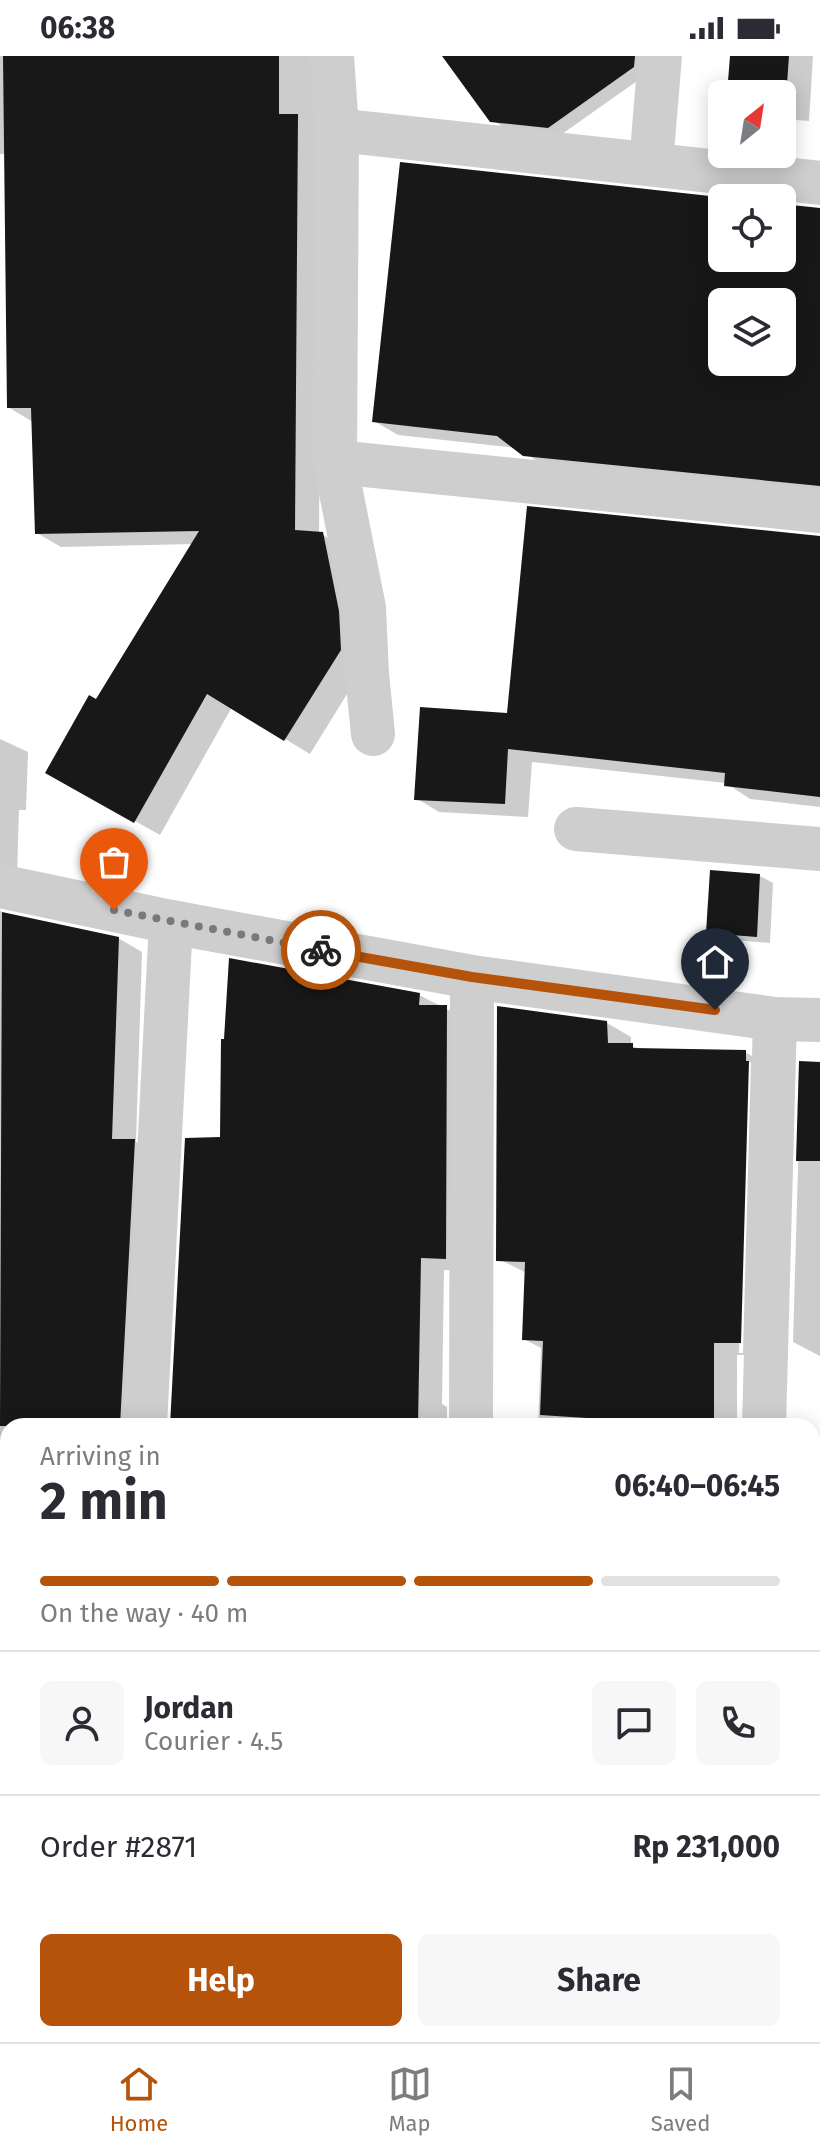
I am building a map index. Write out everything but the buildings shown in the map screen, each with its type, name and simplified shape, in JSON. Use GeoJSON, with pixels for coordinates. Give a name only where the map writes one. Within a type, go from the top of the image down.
{"type":"FeatureCollection","features":[{"type":"Feature","properties":{"kind":"street"},"geometry":{"type":"LineString","coordinates":[[332,56],[337,130],[335,462],[364,608],[373,734]]}},
{"type":"Feature","properties":{"kind":"street"},"geometry":{"type":"LineString","coordinates":[[651,164],[660,56]]}},
{"type":"Feature","properties":{"kind":"street"},"geometry":{"type":"LineString","coordinates":[[337,130],[820,183]]}},
{"type":"Feature","properties":{"kind":"street"},"geometry":{"type":"LineString","coordinates":[[335,462],[820,511]]}},
{"type":"Feature","properties":{"kind":"street"},"geometry":{"type":"LineString","coordinates":[[576,829],[820,849]]}},
{"type":"Feature","properties":{"kind":"street"},"geometry":{"type":"LineString","coordinates":[[0,886],[171,922],[472,977],[775,1019],[820,1020]]}},
{"type":"Feature","properties":{"kind":"street"},"geometry":{"type":"LineString","coordinates":[[145,1418],[171,922]]}},
{"type":"Feature","properties":{"kind":"street"},"geometry":{"type":"LineString","coordinates":[[471,1418],[472,977]]}},
{"type":"Feature","properties":{"kind":"street"},"geometry":{"type":"LineString","coordinates":[[764,1418],[775,1019]]}},
{"type":"Feature","properties":{"kind":"way so far"},"geometry":{"type":"LineString","coordinates":[[114,910],[321,950]]}},
{"type":"Feature","properties":{"kind":"route"},"geometry":{"type":"LineString","coordinates":[[321,950],[472,977],[715,1010]]}}]}
